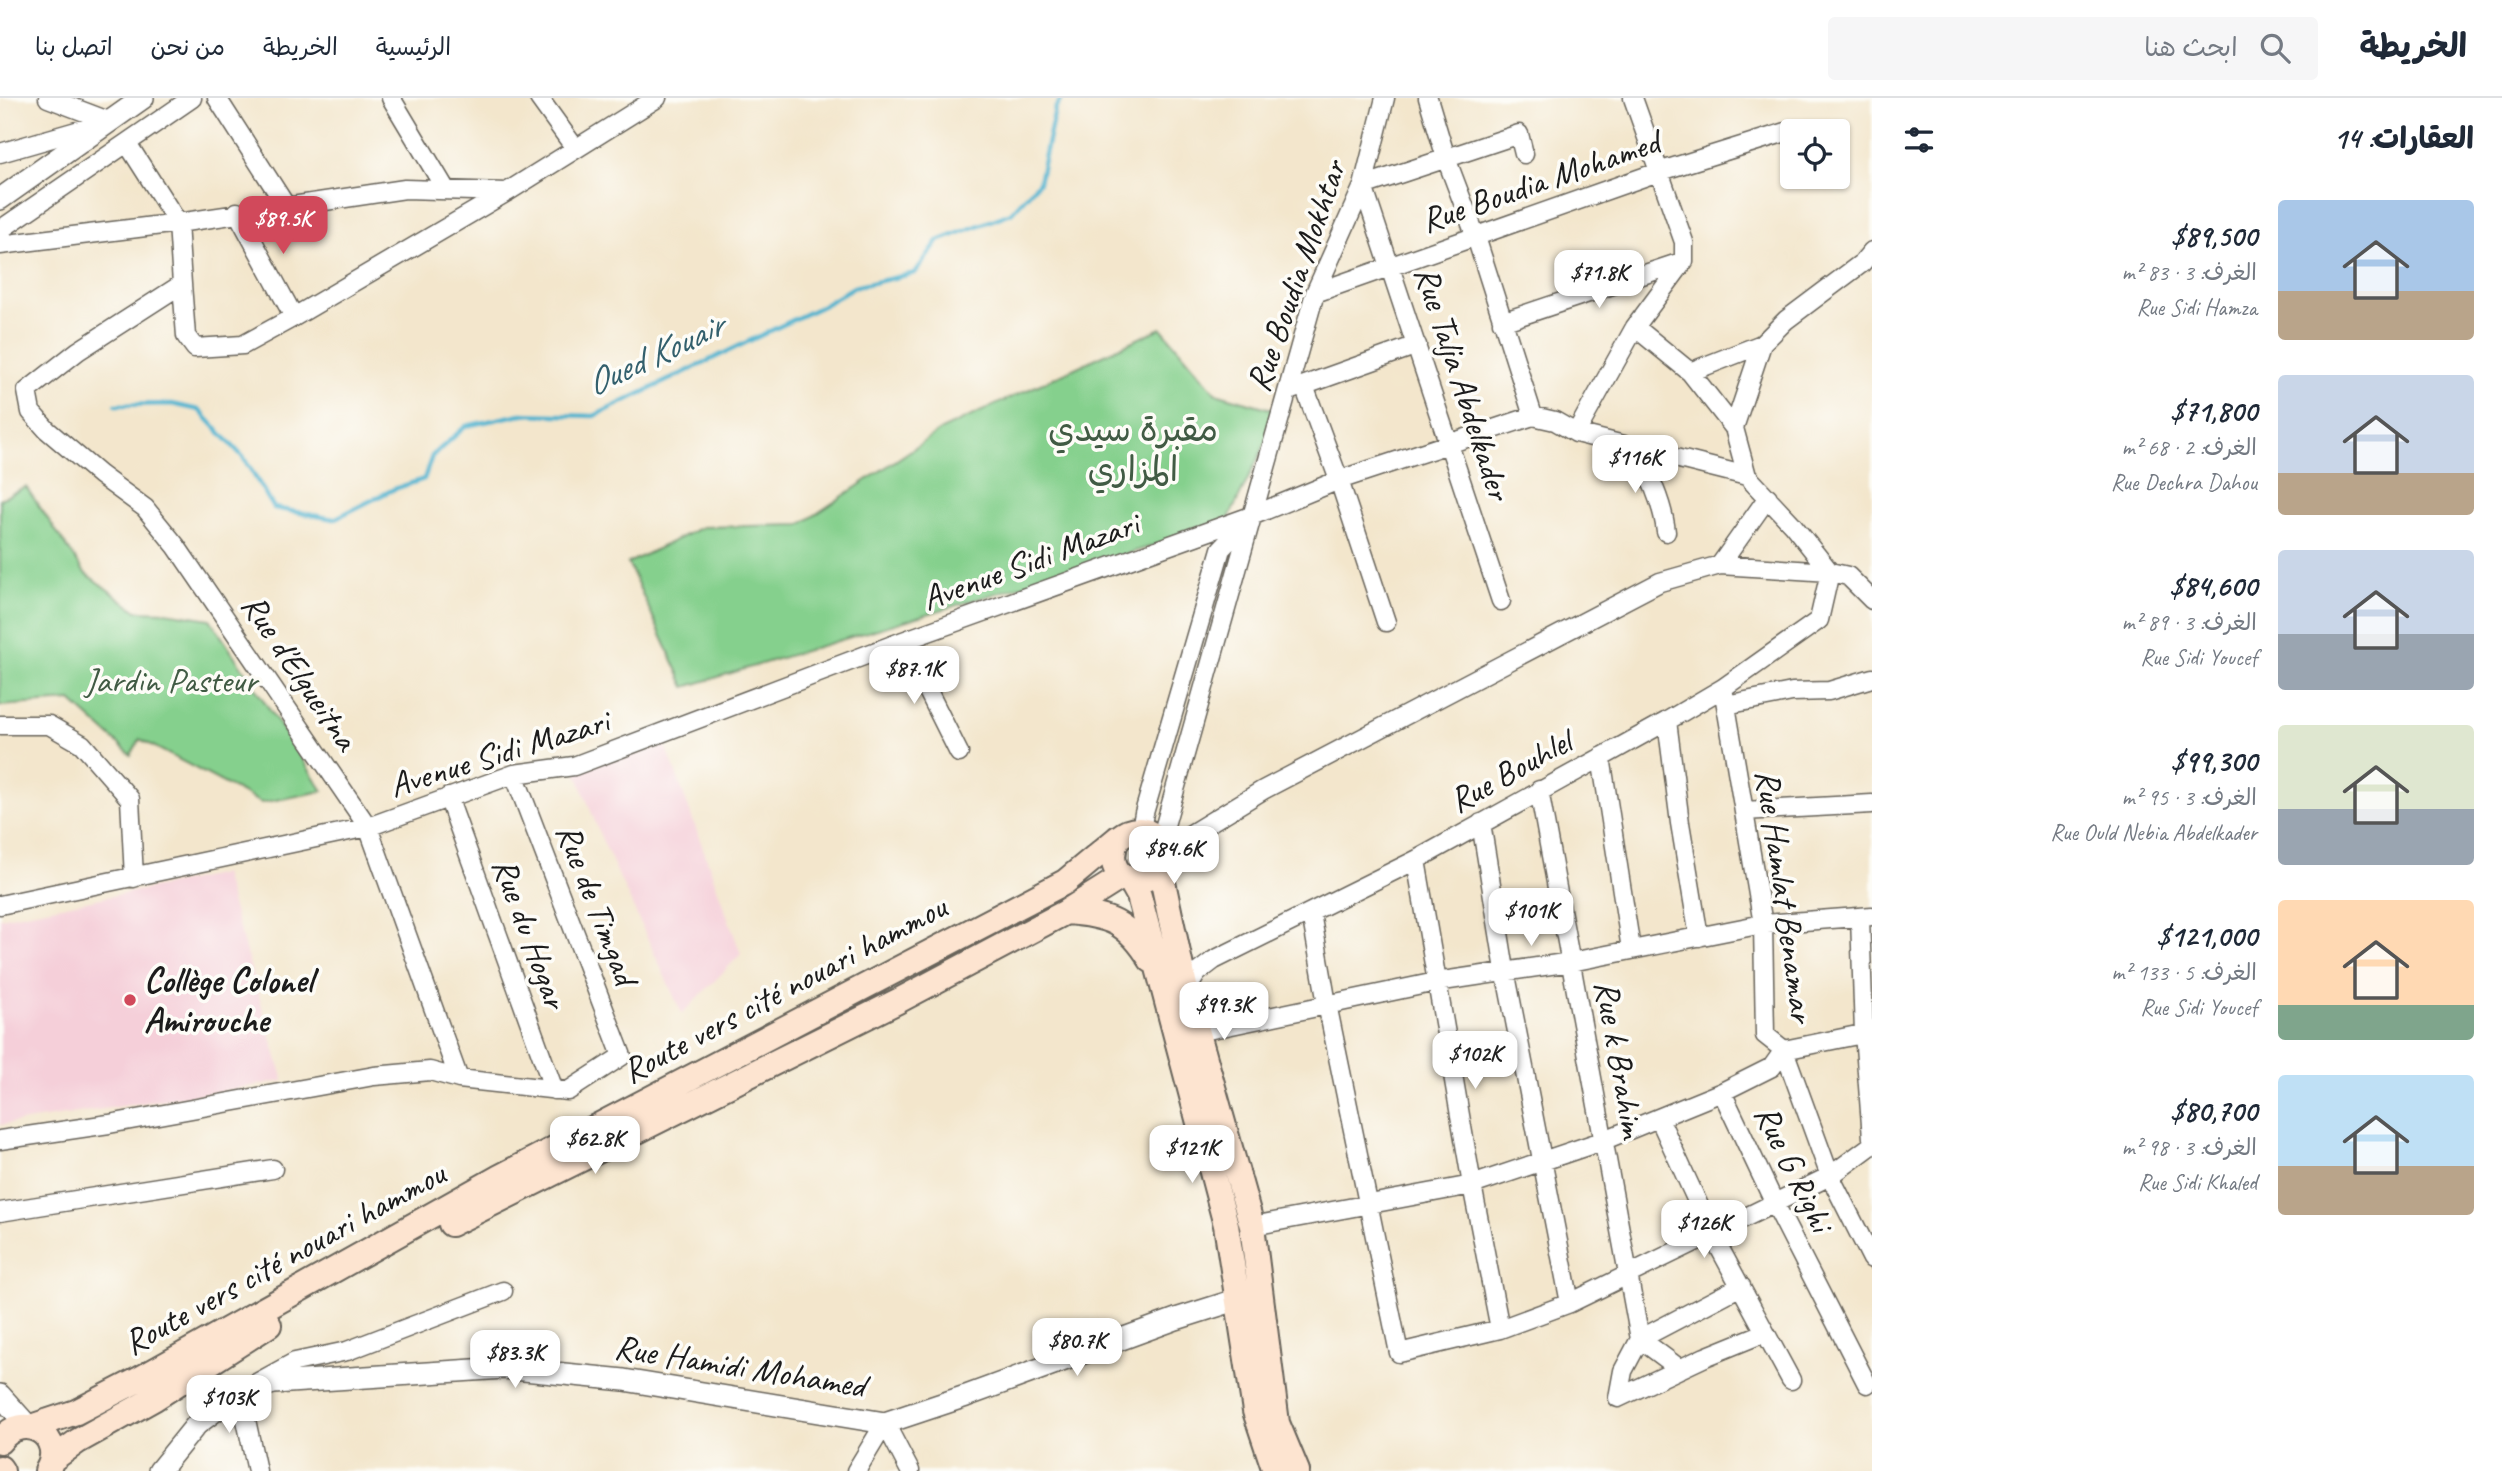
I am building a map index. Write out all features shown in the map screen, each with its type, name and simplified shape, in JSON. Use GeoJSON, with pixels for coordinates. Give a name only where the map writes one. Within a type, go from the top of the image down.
{"type":"FeatureCollection","features":[{"type":"Feature","properties":{"kind":"main road","name":"Route vers cité nouari hammou"},"geometry":{"type":"LineString","coordinates":[[0,1441],[12,1429],[76,1412],[138,1380],[498,1178],[1065,882],[1148,846],[1147,879],[1126,878],[898,1001],[472,1212],[267,1326],[155,1398],[78,1441],[51,1466]]}},
{"type":"Feature","properties":{"kind":"main road"},"geometry":{"type":"LineString","coordinates":[[1275,1471],[1255,1411],[1226,1225],[1160,974],[1139,895],[1113,862],[1112,854],[1148,846],[1252,1226],[1277,1423],[1297,1471]]}},
{"type":"Feature","properties":{"kind":"main road"},"geometry":{"type":"LineString","coordinates":[[1066,912],[1096,914],[1113,920],[1133,934],[1160,974]]}},
{"type":"Feature","properties":{"kind":"main road"},"geometry":{"type":"LineString","coordinates":[[29,1426],[46,1435],[53,1450],[51,1466]]}},
{"type":"Feature","properties":{"kind":"street"},"geometry":{"type":"LineString","coordinates":[[48,98],[111,122]]}},
{"type":"Feature","properties":{"kind":"street"},"geometry":{"type":"LineString","coordinates":[[0,199],[143,98]]}},
{"type":"Feature","properties":{"kind":"street"},"geometry":{"type":"LineString","coordinates":[[0,230],[192,98]]}},
{"type":"Feature","properties":{"kind":"street"},"geometry":{"type":"LineString","coordinates":[[216,98],[286,206]]}},
{"type":"Feature","properties":{"kind":"street"},"geometry":{"type":"LineString","coordinates":[[391,98],[446,190]]}},
{"type":"Feature","properties":{"kind":"street"},"geometry":{"type":"LineString","coordinates":[[539,98],[575,148]]}},
{"type":"Feature","properties":{"kind":"street"},"geometry":{"type":"LineString","coordinates":[[127,143],[178,223],[186,336],[195,348],[243,345],[508,192],[657,98]]}},
{"type":"Feature","properties":{"kind":"street","name":"Rue Boudia Mokhtar"},"geometry":{"type":"LineString","coordinates":[[1254,515],[1296,388],[1315,293],[1363,186],[1385,98]]}},
{"type":"Feature","properties":{"kind":"street"},"geometry":{"type":"LineString","coordinates":[[1428,98],[1533,416],[1555,421],[1576,433],[1747,475]]}},
{"type":"Feature","properties":{"kind":"street"},"geometry":{"type":"LineString","coordinates":[[1576,433],[1635,327],[1684,261],[1684,242],[1633,98]]}},
{"type":"Feature","properties":{"kind":"street"},"geometry":{"type":"LineString","coordinates":[[0,153],[111,122]]}},
{"type":"Feature","properties":{"kind":"street"},"geometry":{"type":"LineString","coordinates":[[1363,186],[1519,134],[1524,153]]}},
{"type":"Feature","properties":{"kind":"street","name":"Rue Boudia Mohamed"},"geometry":{"type":"LineString","coordinates":[[1315,293],[1658,172],[1780,134]]}},
{"type":"Feature","properties":{"kind":"street","name":"Rue Talja Abdelkader"},"geometry":{"type":"LineString","coordinates":[[1363,186],[1392,266],[1501,601]]}},
{"type":"Feature","properties":{"kind":"street"},"geometry":{"type":"LineString","coordinates":[[0,245],[178,223],[237,212],[405,189],[508,192]]}},
{"type":"Feature","properties":{"kind":"street"},"geometry":{"type":"LineString","coordinates":[[237,212],[294,317]]}},
{"type":"Feature","properties":{"kind":"street"},"geometry":{"type":"LineString","coordinates":[[1690,372],[1762,344],[1786,320],[1861,263],[1872,251]]}},
{"type":"Feature","properties":{"kind":"street"},"geometry":{"type":"LineString","coordinates":[[1502,322],[1684,261]]}},
{"type":"Feature","properties":{"kind":"street","name":"Rue d'Elgueitna"},"geometry":{"type":"LineString","coordinates":[[182,284],[78,351],[27,391],[31,412],[47,430],[100,475],[145,508],[176,546],[368,827],[459,1079]]}},
{"type":"Feature","properties":{"kind":"street"},"geometry":{"type":"LineString","coordinates":[[1635,327],[1690,372],[1734,428],[1747,475],[1792,524],[1830,572]]}},
{"type":"Feature","properties":{"kind":"street"},"geometry":{"type":"LineString","coordinates":[[1734,428],[1762,344]]}},
{"type":"Feature","properties":{"kind":"street"},"geometry":{"type":"LineString","coordinates":[[1386,622],[1339,480],[1296,388],[1418,345]]}},
{"type":"Feature","properties":{"kind":"street","name":"Avenue Sidi Mazari"},"geometry":{"type":"LineString","coordinates":[[0,905],[368,827],[514,774],[574,766],[903,641],[1254,515],[1339,480],[1533,416]]}},
{"type":"Feature","properties":{"kind":"street"},"geometry":{"type":"LineString","coordinates":[[1632,448],[1640,458],[1664,516],[1666,532]]}},
{"type":"Feature","properties":{"kind":"street"},"geometry":{"type":"LineString","coordinates":[[1720,565],[1768,497]]}},
{"type":"Feature","properties":{"kind":"street"},"geometry":{"type":"LineString","coordinates":[[1148,846],[1254,515]]}},
{"type":"Feature","properties":{"kind":"street"},"geometry":{"type":"LineString","coordinates":[[1148,846],[1144,813],[1221,549],[1254,515]]}},
{"type":"Feature","properties":{"kind":"street"},"geometry":{"type":"LineString","coordinates":[[1148,846],[1263,790],[1660,582],[1720,565],[1830,572],[1848,576],[1872,600]]}},
{"type":"Feature","properties":{"kind":"street","name":"Rue Bouhlel"},"geometry":{"type":"LineString","coordinates":[[1186,991],[1197,973],[1214,960],[1416,860],[1667,721],[1724,696],[1818,620],[1830,572]]}},
{"type":"Feature","properties":{"kind":"street"},"geometry":{"type":"LineString","coordinates":[[903,641],[959,753]]}},
{"type":"Feature","properties":{"kind":"street"},"geometry":{"type":"LineString","coordinates":[[1724,696],[1829,691],[1872,678]]}},
{"type":"Feature","properties":{"kind":"street","name":"Rue Hamlat Benamar"},"geometry":{"type":"LineString","coordinates":[[1724,696],[1763,924],[1765,1035],[1784,1049],[1830,1176],[1872,1259]]}},
{"type":"Feature","properties":{"kind":"street"},"geometry":{"type":"LineString","coordinates":[[1667,721],[1699,937]]}},
{"type":"Feature","properties":{"kind":"street"},"geometry":{"type":"LineString","coordinates":[[0,725],[49,725],[82,744],[130,799],[134,878]]}},
{"type":"Feature","properties":{"kind":"street"},"geometry":{"type":"LineString","coordinates":[[1601,757],[1631,949]]}},
{"type":"Feature","properties":{"kind":"street","name":"Rue de Timgad"},"geometry":{"type":"LineString","coordinates":[[514,774],[622,1056],[568,1091],[554,1090]]}},
{"type":"Feature","properties":{"kind":"street","name":"Rue k Brahim"},"geometry":{"type":"LineString","coordinates":[[1539,790],[1640,1339]]}},
{"type":"Feature","properties":{"kind":"street","name":"Rue du Hogar"},"geometry":{"type":"LineString","coordinates":[[448,797],[554,1090]]}},
{"type":"Feature","properties":{"kind":"street"},"geometry":{"type":"LineString","coordinates":[[1744,811],[1872,804]]}},
{"type":"Feature","properties":{"kind":"street"},"geometry":{"type":"LineString","coordinates":[[1481,823],[1541,1161],[1570,1303]]}},
{"type":"Feature","properties":{"kind":"street"},"geometry":{"type":"LineString","coordinates":[[1416,860],[1472,1185],[1500,1329]]}},
{"type":"Feature","properties":{"kind":"street"},"geometry":{"type":"LineString","coordinates":[[1311,913],[1327,1004],[1399,1353],[1500,1329],[1570,1303],[1830,1176],[1872,1145]]}},
{"type":"Feature","properties":{"kind":"street"},"geometry":{"type":"LineString","coordinates":[[1198,1032],[1436,982],[1571,962],[1763,924],[1866,916],[1872,1138]]}},
{"type":"Feature","properties":{"kind":"street"},"geometry":{"type":"LineString","coordinates":[[1252,1226],[1472,1185],[1602,1141],[1723,1092],[1772,1067],[1784,1049],[1868,1032]]}},
{"type":"Feature","properties":{"kind":"street"},"geometry":{"type":"LineString","coordinates":[[0,1140],[109,1124],[374,1076],[430,1071],[459,1079],[554,1090]]}},
{"type":"Feature","properties":{"kind":"street","name":"Rue G Righi"},"geometry":{"type":"LineString","coordinates":[[1723,1092],[1775,1204],[1867,1384]]}},
{"type":"Feature","properties":{"kind":"street"},"geometry":{"type":"LineString","coordinates":[[1658,1118],[1712,1234],[1791,1380]]}},
{"type":"Feature","properties":{"kind":"street"},"geometry":{"type":"LineString","coordinates":[[0,1212],[273,1169]]}},
{"type":"Feature","properties":{"kind":"street"},"geometry":{"type":"LineString","coordinates":[[1741,1286],[1640,1339],[1623,1371],[1618,1398],[1764,1333]]}},
{"type":"Feature","properties":{"kind":"street"},"geometry":{"type":"LineString","coordinates":[[257,1471],[240,1392],[295,1362],[347,1350],[503,1291]]}},
{"type":"Feature","properties":{"kind":"street"},"geometry":{"type":"LineString","coordinates":[[856,1471],[885,1423],[1175,1319],[1236,1300],[1261,1297]]}},
{"type":"Feature","properties":{"kind":"street"},"geometry":{"type":"LineString","coordinates":[[1640,1339],[1680,1369]]}},
{"type":"Feature","properties":{"kind":"street","name":"Rue Hamidi Mohamed"},"geometry":{"type":"LineString","coordinates":[[159,1471],[197,1424],[240,1392],[274,1383],[504,1368],[624,1380],[885,1423]]}},
{"type":"Feature","properties":{"kind":"street"},"geometry":{"type":"LineString","coordinates":[[0,1395],[29,1426]]}},
{"type":"Feature","properties":{"kind":"street"},"geometry":{"type":"LineString","coordinates":[[885,1423],[910,1471]]}},
{"type":"Feature","properties":{"kind":"shaded area"},"geometry":{"type":"Polygon","coordinates":[[[662,734],[741,954],[682,1014],[600,835],[574,766],[662,734]]]}},
{"type":"Feature","properties":{"kind":"shaded area","name":"Collège Colonel Amirouche"},"geometry":{"type":"Polygon","coordinates":[[[223,874],[284,1081],[0,1125],[0,918],[223,874]]]}},
{"type":"Feature","properties":{"kind":"green space","name":"مقبرة سيدي المزاري"},"geometry":{"type":"Polygon","coordinates":[[[1161,328],[1216,393],[1281,412],[1226,524],[685,687],[628,563],[702,527],[800,525],[941,430],[1161,328]]]}},
{"type":"Feature","properties":{"kind":"green space","name":"Jardin Pasteur"},"geometry":{"type":"Polygon","coordinates":[[[26,487],[85,573],[137,611],[166,612],[210,619],[323,791],[261,803],[140,739],[131,755],[71,701],[0,706],[0,499],[26,487]]]}},
{"type":"Feature","properties":{"kind":"waterway","name":"Oued Kouair"},"geometry":{"type":"LineString","coordinates":[[116,405],[172,404],[199,410],[243,457],[274,508],[334,519],[394,489],[424,479],[432,456],[466,426],[521,414],[594,416],[822,306],[854,287],[915,273],[938,241],[1011,213],[1039,182],[1055,109],[1062,98]]}},
{"type":"Feature","properties":{"kind":"place","name":"Collège Colonel Amirouche"},"geometry":{"type":"Point","coordinates":[130,1000]}}]}
